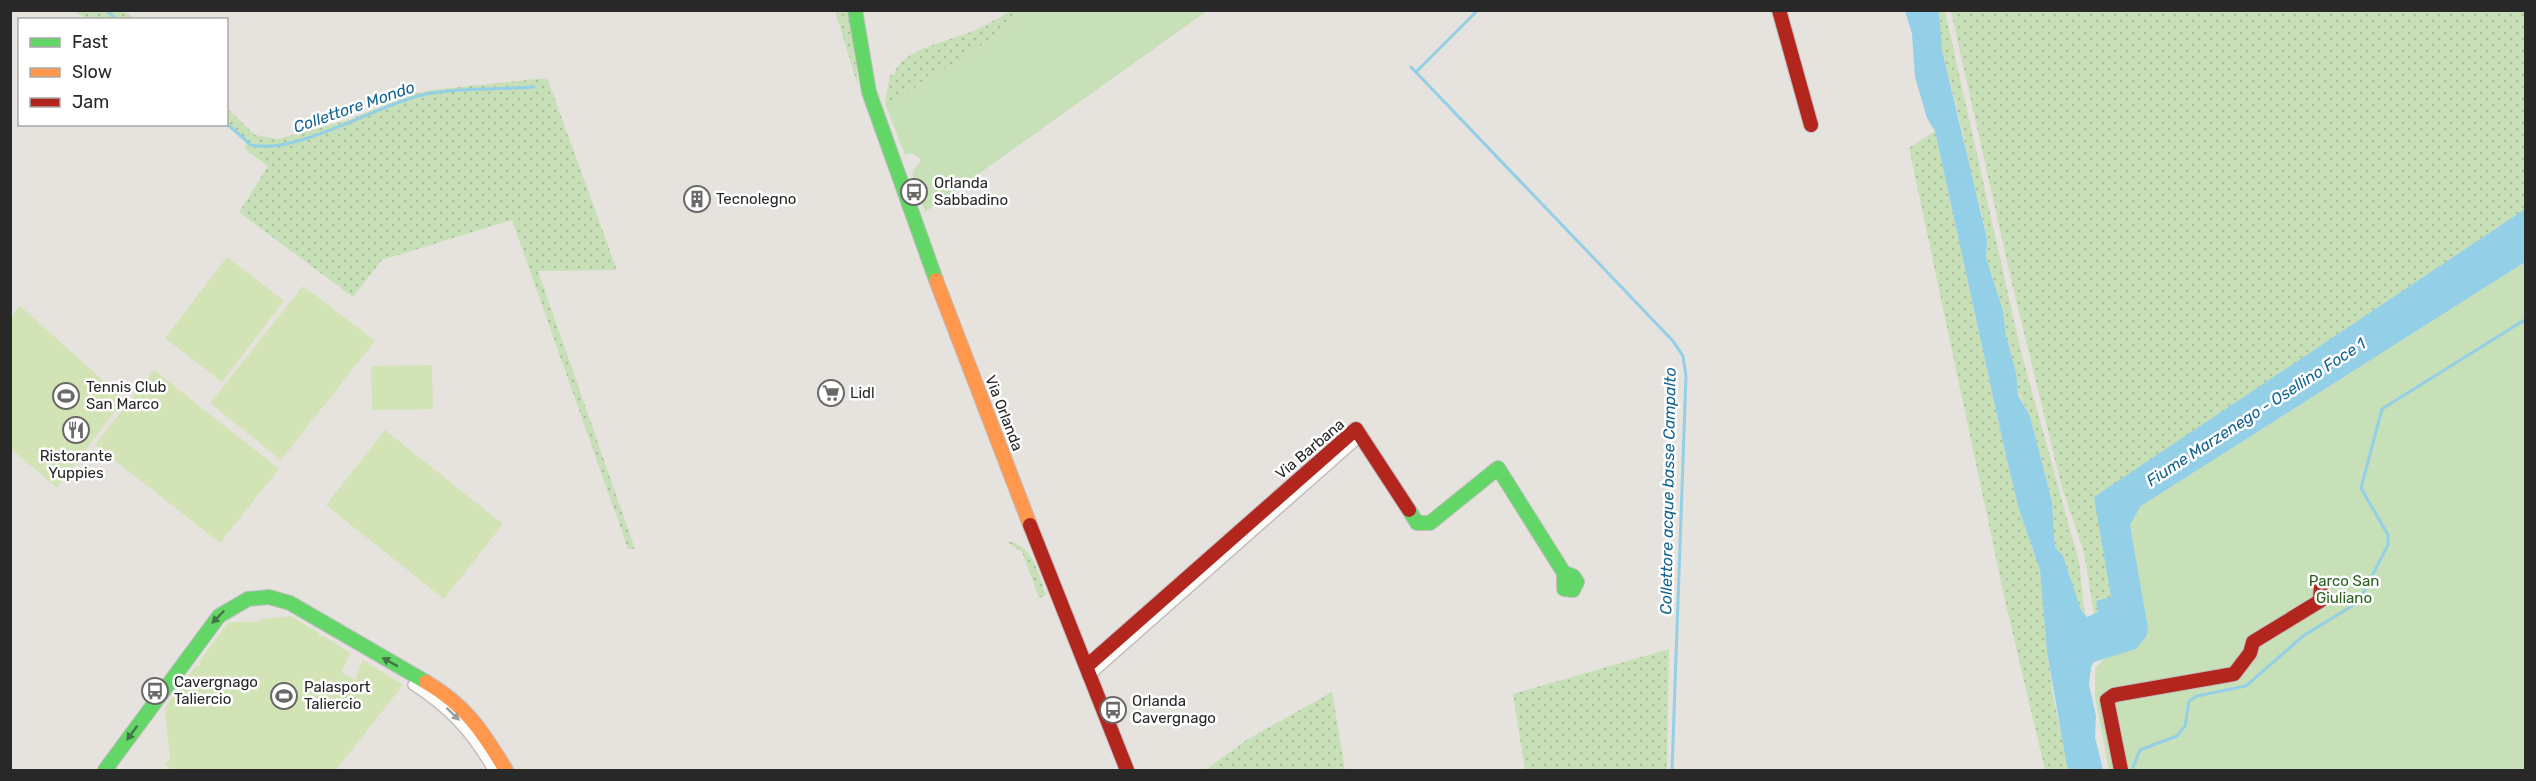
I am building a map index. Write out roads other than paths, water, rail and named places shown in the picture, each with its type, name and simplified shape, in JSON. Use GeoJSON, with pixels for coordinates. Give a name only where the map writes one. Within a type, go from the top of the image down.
{"type":"FeatureCollection","features":[{"type":"Feature","properties":{"kind":"street","name":"Via Orlanda"},"geometry":{"type":"LineString","coordinates":[[855,10],[869,92],[884,137],[973,380],[1127,771]]}},
{"type":"Feature","properties":{"kind":"street","name":"Via Orlanda"},"geometry":{"type":"LineString","coordinates":[[864,63],[865,10]]}},
{"type":"Feature","properties":{"kind":"street"},"geometry":{"type":"LineString","coordinates":[[1779,10],[1811,125]]}},
{"type":"Feature","properties":{"kind":"street","name":"Via Barbana"},"geometry":{"type":"LineString","coordinates":[[1089,671],[1356,429],[1417,523],[1430,523],[1498,468],[1564,573]]}},
{"type":"Feature","properties":{"kind":"street"},"geometry":{"type":"LineString","coordinates":[[2121,771],[2107,700],[2114,695],[2234,674],[2250,653],[2253,642],[2320,601],[2321,584]]}},
{"type":"Feature","properties":{"kind":"street"},"geometry":{"type":"LineString","coordinates":[[105,771],[212,624],[234,603],[265,596],[292,603],[446,694],[475,721],[506,771]]}},
{"type":"Feature","properties":{"kind":"street"},"geometry":{"type":"LineString","coordinates":[[419,678],[413,685],[442,704],[463,724],[493,771]]}},
{"type":"Feature","properties":{"kind":"water","name":"Fiume Marzenego - Osellino Foce 1"},"geometry":{"type":"Polygon","coordinates":[[[1905,11],[1937,11],[1939,14],[1942,50],[1987,239],[1986,257],[2003,311],[2006,336],[2016,372],[2018,395],[2030,416],[2052,502],[2055,547],[2063,556],[2081,610],[2087,617],[2098,612],[2096,601],[2111,597],[2094,497],[2525,209],[2525,262],[2141,506],[2130,525],[2148,628],[2146,637],[2136,649],[2094,662],[2091,667],[2089,685],[2096,716],[2095,737],[2103,770],[2070,770],[2067,766],[2047,652],[2040,570],[2019,509],[2006,456],[1935,131],[1927,118],[1915,77],[1912,34],[1905,11]]]}},
{"type":"Feature","properties":{"kind":"waterway","name":"Collettore Mondo"},"geometry":{"type":"LineString","coordinates":[[106,10],[115,18]]}},
{"type":"Feature","properties":{"kind":"waterway"},"geometry":{"type":"LineString","coordinates":[[1416,72],[1478,10]]}},
{"type":"Feature","properties":{"kind":"waterway","name":"Collettore acque basse Campalto"},"geometry":{"type":"LineString","coordinates":[[1411,67],[1673,341],[1683,356],[1686,376],[1672,770]]}},
{"type":"Feature","properties":{"kind":"waterway","name":"Collettore Mondo"},"geometry":{"type":"LineString","coordinates":[[228,125],[251,145],[269,146],[311,137],[418,96],[461,90],[534,87]]}},
{"type":"Feature","properties":{"kind":"waterway"},"geometry":{"type":"LineString","coordinates":[[2132,770],[2140,750],[2177,736],[2185,726],[2189,701],[2197,696],[2246,686],[2303,636],[2352,606],[2362,595],[2388,545],[2388,535],[2361,488],[2382,409],[2526,319]]}},
{"type":"Feature","properties":{"kind":"place","name":"Orlanda Sabbadino"},"geometry":{"type":"Point","coordinates":[914,192]}},
{"type":"Feature","properties":{"kind":"place","name":"Tecnolegno"},"geometry":{"type":"Point","coordinates":[697,199]}},
{"type":"Feature","properties":{"kind":"place","name":"Lidl"},"geometry":{"type":"Point","coordinates":[831,393]}},
{"type":"Feature","properties":{"kind":"place","name":"Tennis Club San Marco"},"geometry":{"type":"Point","coordinates":[66,396]}},
{"type":"Feature","properties":{"kind":"place","name":"Ristorante Yuppies"},"geometry":{"type":"Point","coordinates":[76,430]}},
{"type":"Feature","properties":{"kind":"place","name":"Cavergnago Taliercio"},"geometry":{"type":"Point","coordinates":[155,691]}},
{"type":"Feature","properties":{"kind":"place","name":"Palasport Taliercio"},"geometry":{"type":"Point","coordinates":[284,696]}},
{"type":"Feature","properties":{"kind":"place","name":"Orlanda Cavergnago"},"geometry":{"type":"Point","coordinates":[1113,710]}},
{"type":"Feature","properties":{"kind":"park label","name":"Parco San Giuliano"},"geometry":{"type":"Point","coordinates":[2344,590]}}]}
